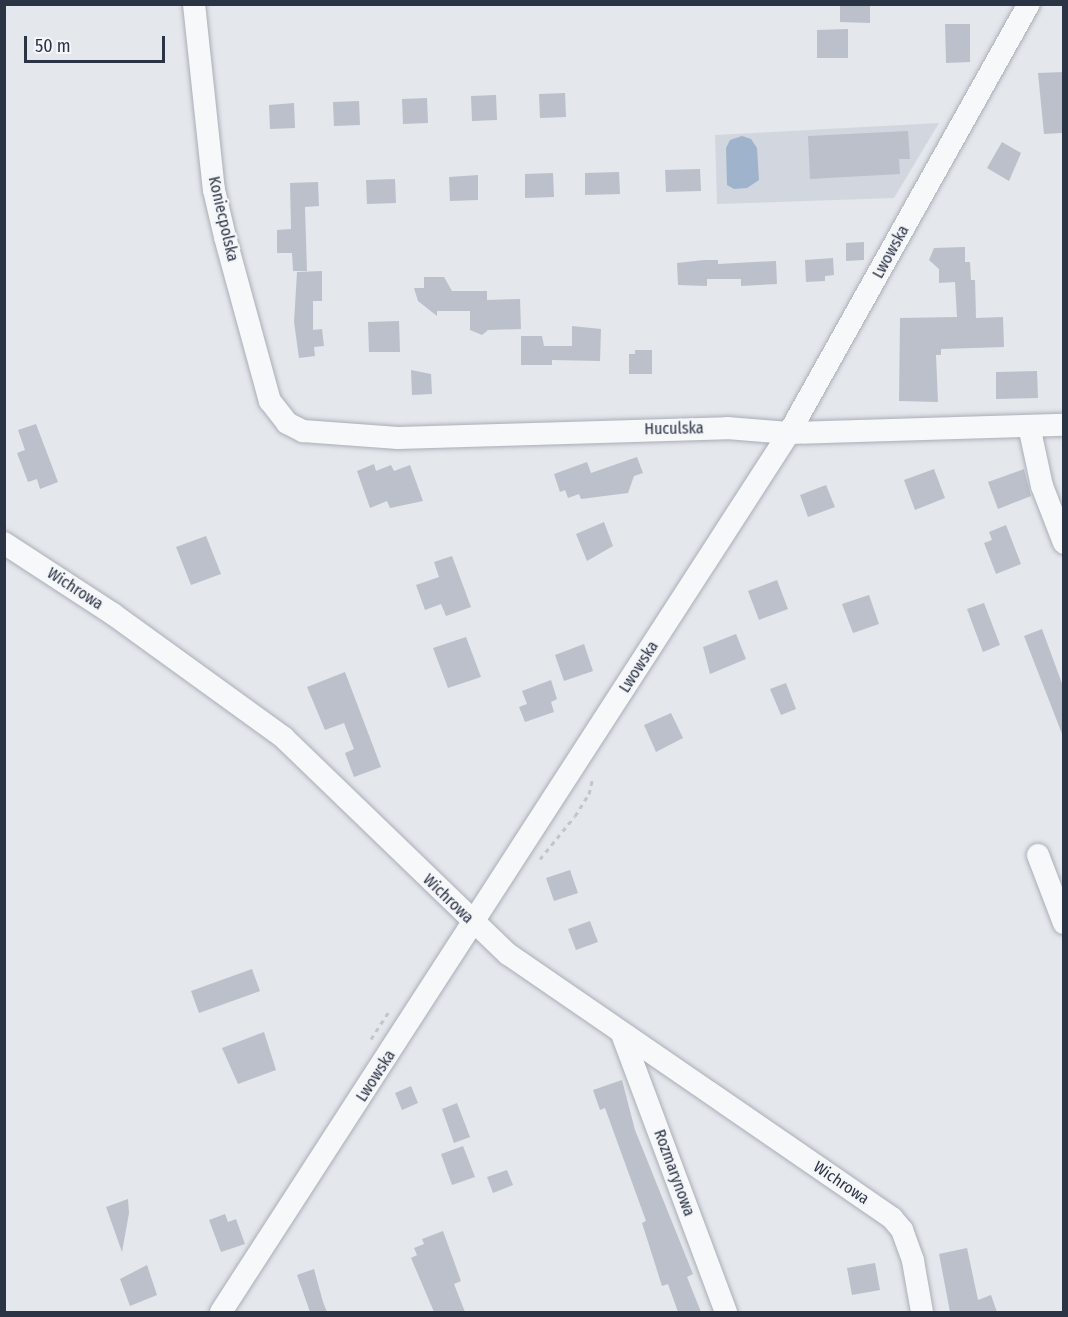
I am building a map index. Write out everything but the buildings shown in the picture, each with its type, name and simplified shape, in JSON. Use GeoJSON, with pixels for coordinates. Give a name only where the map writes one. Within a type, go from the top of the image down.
{"type":"FeatureCollection","features":[{"type":"Feature","properties":{"kind":"street","name":"Koniecpolska"},"geometry":{"type":"LineString","coordinates":[[194,4],[214,190],[270,401],[287,423]]}},
{"type":"Feature","properties":{"kind":"street","name":"Lwowska"},"geometry":{"type":"LineString","coordinates":[[221,1312],[474,925],[789,433],[1029,4]]}},
{"type":"Feature","properties":{"kind":"street","name":"Huculska"},"geometry":{"type":"LineString","coordinates":[[287,423],[321,435],[398,438],[727,428],[789,433],[1064,425]]}},
{"type":"Feature","properties":{"kind":"street"},"geometry":{"type":"LineString","coordinates":[[1029,426],[1042,486],[1064,543]]}},
{"type":"Feature","properties":{"kind":"street","name":"Wichrowa"},"geometry":{"type":"LineString","coordinates":[[4,543],[113,614],[284,738],[474,925],[508,954],[881,1210],[904,1237],[922,1312]]}},
{"type":"Feature","properties":{"kind":"street"},"geometry":{"type":"LineString","coordinates":[[1038,855],[1064,923]]}},
{"type":"Feature","properties":{"kind":"street","name":"Rozmarynowa"},"geometry":{"type":"LineString","coordinates":[[622,1034],[726,1312]]}},
{"type":"Feature","properties":{"kind":"shaded area"},"geometry":{"type":"Polygon","coordinates":[[[939,123],[894,198],[717,204],[715,135],[939,123]]]}},
{"type":"Feature","properties":{"kind":"water"},"geometry":{"type":"Polygon","coordinates":[[[742,136],[751,139],[757,148],[759,180],[747,188],[734,189],[727,185],[726,148],[730,140],[742,136]]]}}]}
